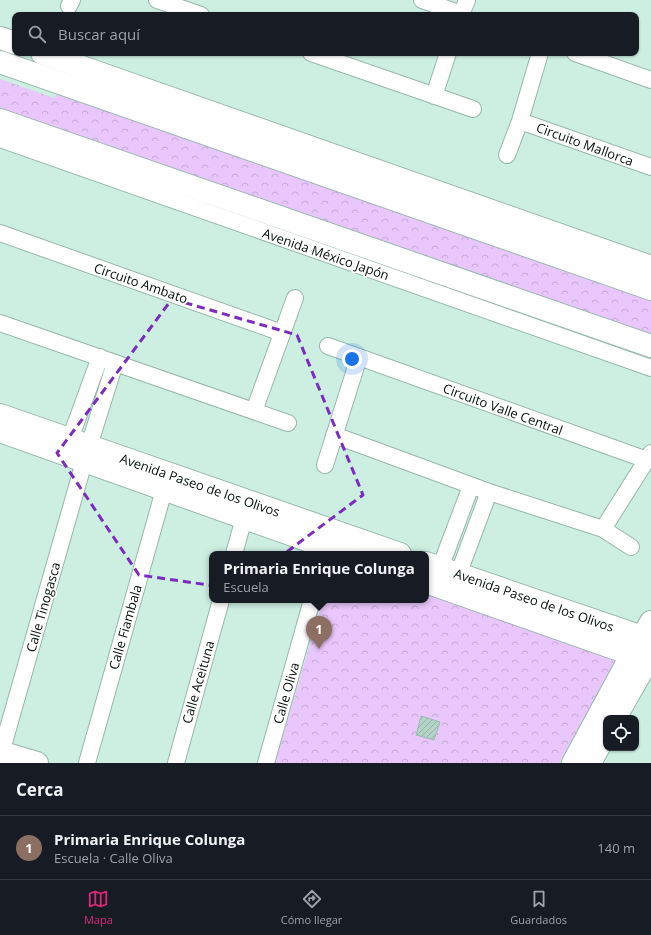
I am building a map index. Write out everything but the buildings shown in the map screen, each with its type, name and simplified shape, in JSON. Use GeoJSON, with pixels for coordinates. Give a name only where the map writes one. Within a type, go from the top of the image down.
{"type":"FeatureCollection","features":[{"type":"Feature","properties":{"kind":"street"},"geometry":{"type":"LineString","coordinates":[[158,0],[192,12]]}},
{"type":"Feature","properties":{"kind":"street"},"geometry":{"type":"LineString","coordinates":[[422,0],[463,10]]}},
{"type":"Feature","properties":{"kind":"street"},"geometry":{"type":"LineString","coordinates":[[0,38],[12,42]]}},
{"type":"Feature","properties":{"kind":"street"},"geometry":{"type":"LineString","coordinates":[[51,56],[651,267]]}},
{"type":"Feature","properties":{"kind":"street"},"geometry":{"type":"LineString","coordinates":[[320,56],[473,109]]}},
{"type":"Feature","properties":{"kind":"street"},"geometry":{"type":"LineString","coordinates":[[434,96],[447,56]]}},
{"type":"Feature","properties":{"kind":"street","name":"Circuito Mallorca"},"geometry":{"type":"LineString","coordinates":[[507,155],[520,120],[539,56]]}},
{"type":"Feature","properties":{"kind":"street"},"geometry":{"type":"LineString","coordinates":[[583,56],[651,80]]}},
{"type":"Feature","properties":{"kind":"street"},"geometry":{"type":"LineString","coordinates":[[0,62],[651,289]]}},
{"type":"Feature","properties":{"kind":"street","name":"Avenida México Japón"},"geometry":{"type":"LineString","coordinates":[[0,120],[651,346]]}},
{"type":"Feature","properties":{"kind":"street","name":"Circuito Mallorca"},"geometry":{"type":"LineString","coordinates":[[520,120],[651,167]]}},
{"type":"Feature","properties":{"kind":"street","name":"Avenida México Japón"},"geometry":{"type":"LineString","coordinates":[[0,139],[651,368]]}},
{"type":"Feature","properties":{"kind":"street","name":"Circuito Ambato"},"geometry":{"type":"LineString","coordinates":[[0,233],[282,333]]}},
{"type":"Feature","properties":{"kind":"street"},"geometry":{"type":"LineString","coordinates":[[254,411],[295,298]]}},
{"type":"Feature","properties":{"kind":"street"},"geometry":{"type":"LineString","coordinates":[[0,323],[288,423]]}},
{"type":"Feature","properties":{"kind":"street","name":"Circuito Valle Central"},"geometry":{"type":"LineString","coordinates":[[328,346],[649,456],[603,529]]}},
{"type":"Feature","properties":{"kind":"street"},"geometry":{"type":"LineString","coordinates":[[81,449],[100,357]]}},
{"type":"Feature","properties":{"kind":"street"},"geometry":{"type":"LineString","coordinates":[[325,465],[359,357]]}},
{"type":"Feature","properties":{"kind":"street"},"geometry":{"type":"LineString","coordinates":[[81,449],[116,363]]}},
{"type":"Feature","properties":{"kind":"street","name":"Avenida Paseo de los Olivos"},"geometry":{"type":"LineString","coordinates":[[0,428],[81,449],[333,547]]}},
{"type":"Feature","properties":{"kind":"street"},"geometry":{"type":"LineString","coordinates":[[334,435],[471,486],[603,529],[631,547]]}},
{"type":"Feature","properties":{"kind":"street","name":"Avenida Paseo de los Olivos"},"geometry":{"type":"LineString","coordinates":[[81,449],[164,490],[333,547],[371,551]]}},
{"type":"Feature","properties":{"kind":"street","name":"Calle Tinogasca"},"geometry":{"type":"LineString","coordinates":[[0,752],[81,449]]}},
{"type":"Feature","properties":{"kind":"street"},"geometry":{"type":"LineString","coordinates":[[438,572],[471,486]]}},
{"type":"Feature","properties":{"kind":"street","name":"Calle Fiambala"},"geometry":{"type":"LineString","coordinates":[[87,763],[164,490]]}},
{"type":"Feature","properties":{"kind":"street"},"geometry":{"type":"LineString","coordinates":[[438,572],[489,492]]}},
{"type":"Feature","properties":{"kind":"street"},"geometry":{"type":"LineString","coordinates":[[235,551],[244,518]]}},
{"type":"Feature","properties":{"kind":"street","name":"Avenida Paseo de los Olivos"},"geometry":{"type":"LineString","coordinates":[[438,572],[646,645]]}},
{"type":"Feature","properties":{"kind":"street","name":"Avenida Paseo de los Olivos"},"geometry":{"type":"LineString","coordinates":[[438,572],[646,645]]}},
{"type":"Feature","properties":{"kind":"street","name":"Calle Aceituna"},"geometry":{"type":"LineString","coordinates":[[176,763],[220,603]]}},
{"type":"Feature","properties":{"kind":"street","name":"Calle Oliva"},"geometry":{"type":"LineString","coordinates":[[266,763],[311,603]]}},
{"type":"Feature","properties":{"kind":"street"},"geometry":{"type":"LineString","coordinates":[[616,715],[646,645]]}},
{"type":"Feature","properties":{"kind":"street"},"geometry":{"type":"LineString","coordinates":[[573,763],[646,645]]}},
{"type":"Feature","properties":{"kind":"street"},"geometry":{"type":"LineString","coordinates":[[590,763],[603,739]]}},
{"type":"Feature","properties":{"kind":"street"},"geometry":{"type":"LineString","coordinates":[[0,752],[37,763]]}},
{"type":"Feature","properties":{"kind":"highlighted area"},"geometry":{"type":"Polygon","coordinates":[[[172,299],[297,335],[363,495],[237,589],[139,575],[57,453],[172,299]]]}},
{"type":"Feature","properties":{"kind":"green space"},"geometry":{"type":"Polygon","coordinates":[[[0,79],[54,98],[59,92],[651,299],[651,336],[0,112],[0,79]]]}},
{"type":"Feature","properties":{"kind":"green space"},"geometry":{"type":"Polygon","coordinates":[[[429,595],[617,659],[559,763],[275,763],[322,603],[429,603],[429,595]]]}},
{"type":"Feature","properties":{"kind":"place","name":"Primaria Enrique Colunga"},"geometry":{"type":"Point","coordinates":[319,649]}}]}
